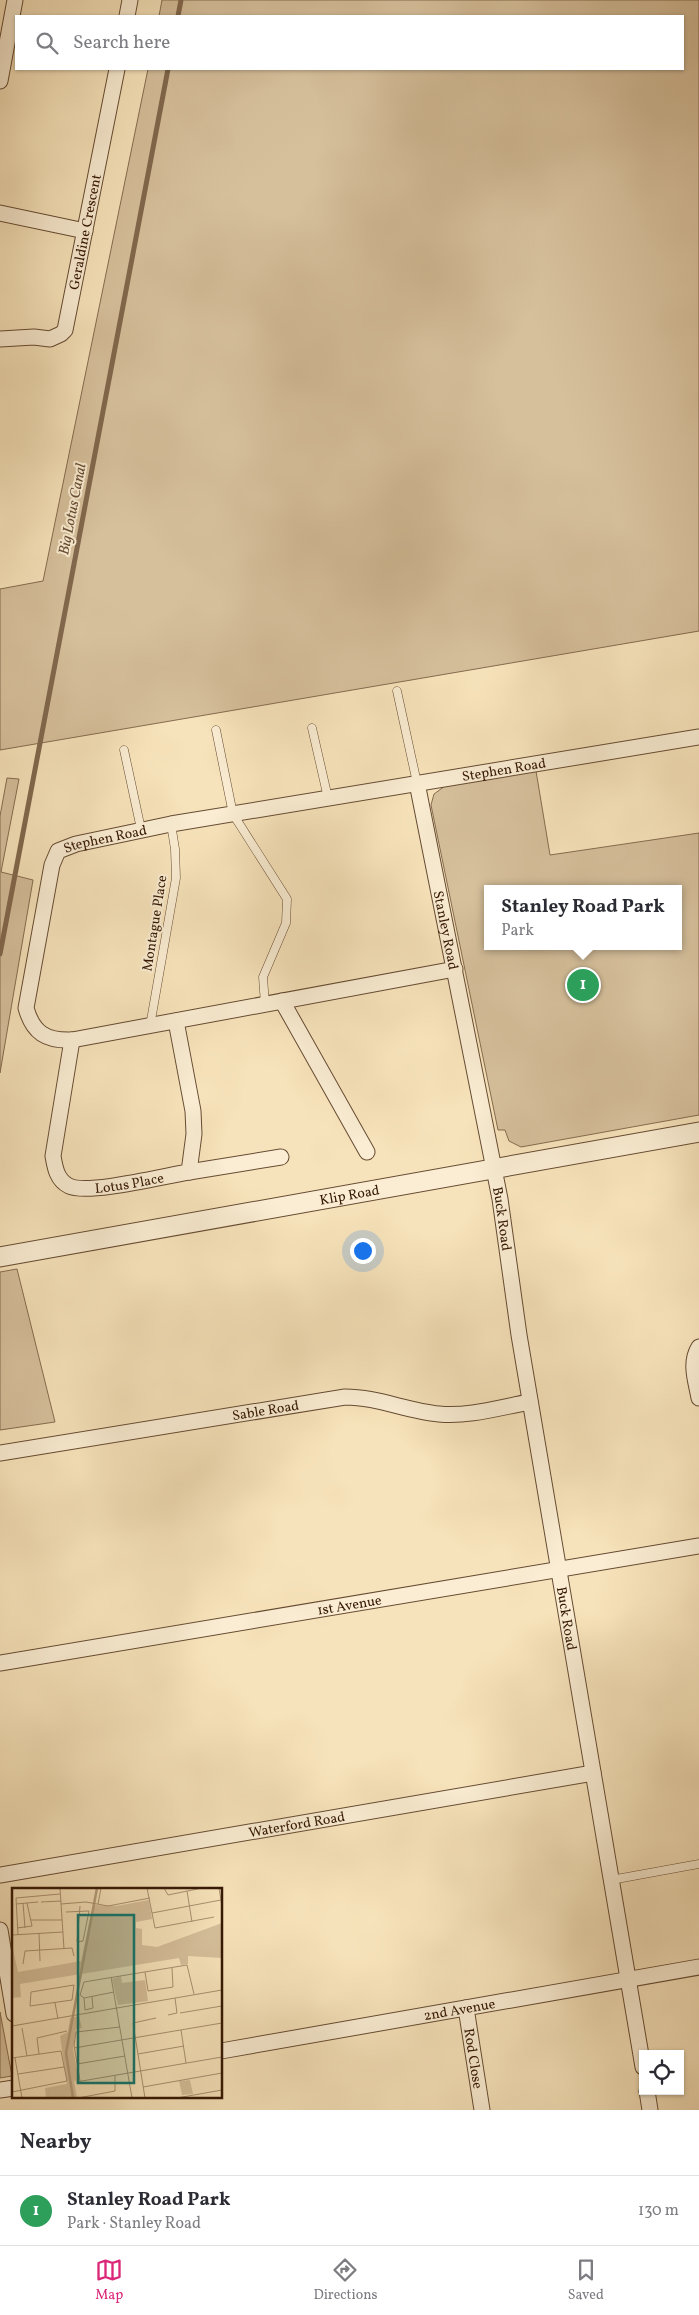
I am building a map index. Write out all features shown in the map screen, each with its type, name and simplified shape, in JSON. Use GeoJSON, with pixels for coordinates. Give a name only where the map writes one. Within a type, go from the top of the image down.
{"type":"FeatureCollection","features":[{"type":"Feature","properties":{"kind":"street"},"geometry":{"type":"LineString","coordinates":[[0,80],[15,0]]}},
{"type":"Feature","properties":{"kind":"street"},"geometry":{"type":"LineString","coordinates":[[127,15],[130,0]]}},
{"type":"Feature","properties":{"kind":"street","name":"Geraldine Crescent"},"geometry":{"type":"LineString","coordinates":[[0,339],[34,337],[50,339],[65,330],[116,70]]}},
{"type":"Feature","properties":{"kind":"street"},"geometry":{"type":"LineString","coordinates":[[0,213],[85,231]]}},
{"type":"Feature","properties":{"kind":"street","name":"Stephen Road"},"geometry":{"type":"LineString","coordinates":[[454,969],[72,1040],[61,1040],[43,1036],[30,1023],[26,1008],[52,865],[58,852],[76,844],[171,824],[699,738]]}},
{"type":"Feature","properties":{"kind":"street","name":"Stanley Road"},"geometry":{"type":"LineString","coordinates":[[417,783],[494,1169]]}},
{"type":"Feature","properties":{"kind":"street"},"geometry":{"type":"LineString","coordinates":[[282,1001],[367,1152]]}},
{"type":"Feature","properties":{"kind":"street"},"geometry":{"type":"LineString","coordinates":[[176,1020],[193,1111],[194,1134],[189,1172],[280,1156]]}},
{"type":"Feature","properties":{"kind":"street","name":"Lotus Place"},"geometry":{"type":"LineString","coordinates":[[72,1040],[53,1156],[55,1169],[60,1180],[69,1186],[86,1190],[189,1172]]}},
{"type":"Feature","properties":{"kind":"street","name":"Klip Road"},"geometry":{"type":"LineString","coordinates":[[0,1257],[699,1132]]}},
{"type":"Feature","properties":{"kind":"street","name":"Buck Road"},"geometry":{"type":"LineString","coordinates":[[494,1169],[530,1402],[640,2050]]}},
{"type":"Feature","properties":{"kind":"street"},"geometry":{"type":"LineString","coordinates":[[699,1347],[694,1359],[694,1367],[699,1398]]}},
{"type":"Feature","properties":{"kind":"street","name":"Sable Road"},"geometry":{"type":"LineString","coordinates":[[0,1453],[345,1397],[366,1398],[440,1414],[460,1414],[530,1402]]}},
{"type":"Feature","properties":{"kind":"street","name":"1st Avenue"},"geometry":{"type":"LineString","coordinates":[[0,1663],[699,1546]]}},
{"type":"Feature","properties":{"kind":"street","name":"Waterford Road"},"geometry":{"type":"LineString","coordinates":[[0,1875],[593,1773]]}},
{"type":"Feature","properties":{"kind":"street"},"geometry":{"type":"LineString","coordinates":[[0,1930],[12,2002]]}},
{"type":"Feature","properties":{"kind":"street","name":"2nd Avenue"},"geometry":{"type":"LineString","coordinates":[[222,2051],[699,1967]]}},
{"type":"Feature","properties":{"kind":"street","name":"Rod Close"},"geometry":{"type":"LineString","coordinates":[[466,2008],[482,2110]]}},
{"type":"Feature","properties":{"kind":"street"},"geometry":{"type":"LineString","coordinates":[[648,2095],[650,2110]]}},
{"type":"Feature","properties":{"kind":"lane","name":"Stanley Road"},"geometry":{"type":"LineString","coordinates":[[397,692],[417,783]]}},
{"type":"Feature","properties":{"kind":"lane"},"geometry":{"type":"LineString","coordinates":[[312,728],[328,798]]}},
{"type":"Feature","properties":{"kind":"lane"},"geometry":{"type":"LineString","coordinates":[[216,730],[233,814],[287,899],[286,923],[264,977],[265,1004]]}},
{"type":"Feature","properties":{"kind":"lane"},"geometry":{"type":"LineString","coordinates":[[124,750],[141,830]]}},
{"type":"Feature","properties":{"kind":"lane","name":"Montague Place"},"geometry":{"type":"LineString","coordinates":[[150,1026],[176,878],[175,849],[171,824]]}},
{"type":"Feature","properties":{"kind":"lane"},"geometry":{"type":"LineString","coordinates":[[611,1880],[699,1864]]}},
{"type":"Feature","properties":{"kind":"shaded area"},"geometry":{"type":"Polygon","coordinates":[[[162,0],[699,0],[699,631],[0,750],[0,589],[43,581],[148,70],[684,70],[684,15],[159,15],[162,0]]]}},
{"type":"Feature","properties":{"kind":"shaded area"},"geometry":{"type":"Polygon","coordinates":[[[536,771],[550,855],[699,833],[699,1115],[521,1147],[509,1141],[505,1130],[498,1130],[431,805],[434,794],[445,786],[536,771]]]}},
{"type":"Feature","properties":{"kind":"shaded area"},"geometry":{"type":"Polygon","coordinates":[[[7,778],[19,779],[1,872],[33,880],[0,1073],[0,816],[7,778]]]}},
{"type":"Feature","properties":{"kind":"shaded area"},"geometry":{"type":"Polygon","coordinates":[[[17,1269],[55,1422],[0,1430],[0,1272],[17,1269]]]}},
{"type":"Feature","properties":{"kind":"shaded area"},"geometry":{"type":"Polygon","coordinates":[[[0,2012],[12,2076],[0,2078],[0,2012]]]}},
{"type":"Feature","properties":{"kind":"waterway","name":"Big Lotus Canal"},"geometry":{"type":"LineString","coordinates":[[178,15],[181,0]]}},
{"type":"Feature","properties":{"kind":"waterway","name":"Big Lotus Canal"},"geometry":{"type":"LineString","coordinates":[[0,954],[168,70]]}},
{"type":"Feature","properties":{"kind":"place","name":"Stanley Road Park"},"geometry":{"type":"Point","coordinates":[583,985]}}]}
